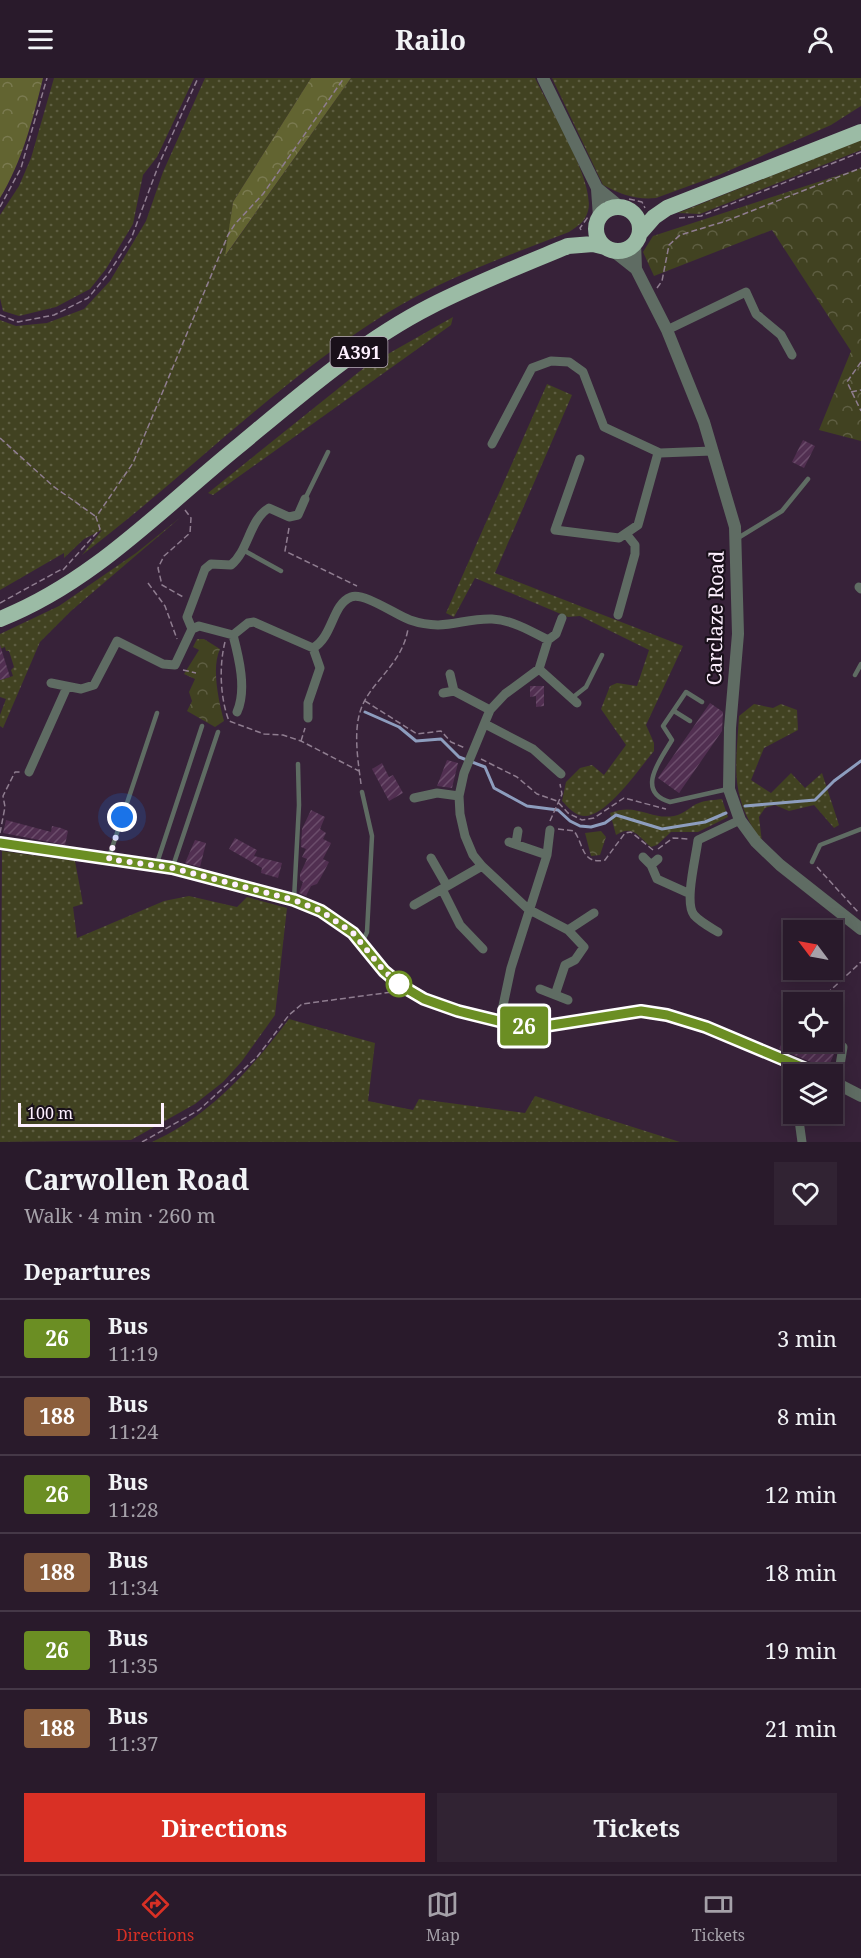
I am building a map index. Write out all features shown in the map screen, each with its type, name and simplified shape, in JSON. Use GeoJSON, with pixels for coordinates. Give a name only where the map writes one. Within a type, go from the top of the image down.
{"type":"FeatureCollection","features":[{"type":"Feature","properties":{"kind":"highway"},"geometry":{"type":"LineString","coordinates":[[672,213],[623,207],[608,208],[597,220],[597,236],[608,248],[626,250],[654,217],[672,213],[861,132]]}},
{"type":"Feature","properties":{"kind":"highway"},"geometry":{"type":"LineString","coordinates":[[623,207],[638,219],[638,238]]}},
{"type":"Feature","properties":{"kind":"highway","name":"A391"},"geometry":{"type":"LineString","coordinates":[[0,619],[19,611],[67,575],[124,544],[241,444],[382,335],[430,306],[568,246],[597,220]]}},
{"type":"Feature","properties":{"kind":"highway","name":"A391"},"geometry":{"type":"LineString","coordinates":[[568,246],[593,244],[608,248]]}},
{"type":"Feature","properties":{"kind":"street"},"geometry":{"type":"LineString","coordinates":[[543,78],[597,188],[597,220]]}},
{"type":"Feature","properties":{"kind":"street"},"geometry":{"type":"LineString","coordinates":[[597,188],[623,207]]}},
{"type":"Feature","properties":{"kind":"street","name":"Carclaze Road"},"geometry":{"type":"LineString","coordinates":[[636,269],[638,238]]}},
{"type":"Feature","properties":{"kind":"street","name":"Carclaze Road"},"geometry":{"type":"LineString","coordinates":[[608,248],[636,269],[668,330],[712,451],[735,527],[738,634],[730,728],[729,789],[740,820],[756,842],[780,865],[860,927]]}},
{"type":"Feature","properties":{"kind":"street"},"geometry":{"type":"LineString","coordinates":[[668,330],[746,292],[756,314],[781,335],[792,355]]}},
{"type":"Feature","properties":{"kind":"street"},"geometry":{"type":"LineString","coordinates":[[492,444],[532,368],[551,361],[561,361],[569,362],[583,372],[604,427],[658,453],[712,451]]}},
{"type":"Feature","properties":{"kind":"street"},"geometry":{"type":"LineString","coordinates":[[580,459],[555,530],[605,539],[619,538],[627,535],[638,525],[658,453]]}},
{"type":"Feature","properties":{"kind":"street"},"geometry":{"type":"LineString","coordinates":[[192,629],[187,617],[191,601],[206,569],[211,564],[219,562],[231,565],[238,559],[261,513],[269,508],[289,517],[298,515],[305,499]]}},
{"type":"Feature","properties":{"kind":"street"},"geometry":{"type":"LineString","coordinates":[[618,615],[634,554],[635,545],[627,535]]}},
{"type":"Feature","properties":{"kind":"street"},"geometry":{"type":"LineString","coordinates":[[313,648],[327,635],[342,603],[351,596],[363,597],[410,620],[439,627],[492,619],[523,627],[548,640]]}},
{"type":"Feature","properties":{"kind":"street"},"geometry":{"type":"LineString","coordinates":[[555,995],[565,965],[575,960],[584,947],[568,930],[528,909],[482,866],[473,855],[465,836],[459,796],[470,758],[490,710],[505,694],[540,669],[548,640],[556,634],[562,618]]}},
{"type":"Feature","properties":{"kind":"street"},"geometry":{"type":"LineString","coordinates":[[232,635],[248,623],[254,622],[313,648],[320,669],[308,703],[309,718]]}},
{"type":"Feature","properties":{"kind":"street"},"geometry":{"type":"LineString","coordinates":[[51,683],[81,688],[94,685],[117,641],[163,664],[175,665],[192,629],[199,626],[232,635]]}},
{"type":"Feature","properties":{"kind":"street"},"geometry":{"type":"LineString","coordinates":[[232,635],[239,664],[242,702],[237,712]]}},
{"type":"Feature","properties":{"kind":"street"},"geometry":{"type":"LineString","coordinates":[[540,669],[574,701]]}},
{"type":"Feature","properties":{"kind":"street"},"geometry":{"type":"LineString","coordinates":[[450,674],[454,691]]}},
{"type":"Feature","properties":{"kind":"street"},"geometry":{"type":"LineString","coordinates":[[29,772],[67,687]]}},
{"type":"Feature","properties":{"kind":"street"},"geometry":{"type":"LineString","coordinates":[[443,693],[454,691],[490,710]]}},
{"type":"Feature","properties":{"kind":"street"},"geometry":{"type":"LineString","coordinates":[[485,724],[533,749],[561,774]]}},
{"type":"Feature","properties":{"kind":"street"},"geometry":{"type":"LineString","coordinates":[[414,798],[437,793],[459,796]]}},
{"type":"Feature","properties":{"kind":"street"},"geometry":{"type":"LineString","coordinates":[[718,932],[694,916],[690,908],[688,894],[694,877],[698,840],[740,820]]}},
{"type":"Feature","properties":{"kind":"street"},"geometry":{"type":"LineString","coordinates":[[500,1020],[503,997],[528,909],[547,855],[550,830]]}},
{"type":"Feature","properties":{"kind":"street"},"geometry":{"type":"LineString","coordinates":[[518,831],[512,842],[547,855]]}},
{"type":"Feature","properties":{"kind":"street"},"geometry":{"type":"LineString","coordinates":[[0,844],[172,868],[294,900],[321,911],[353,933],[384,971],[409,990],[458,1011],[515,1025],[539,1027],[641,1011],[667,1015],[706,1027],[787,1064]]}},
{"type":"Feature","properties":{"kind":"street"},"geometry":{"type":"LineString","coordinates":[[644,857],[654,862],[657,879],[688,894]]}},
{"type":"Feature","properties":{"kind":"street"},"geometry":{"type":"LineString","coordinates":[[431,858],[460,925],[483,949]]}},
{"type":"Feature","properties":{"kind":"street"},"geometry":{"type":"LineString","coordinates":[[414,905],[482,866]]}},
{"type":"Feature","properties":{"kind":"street"},"geometry":{"type":"LineString","coordinates":[[568,930],[594,913]]}},
{"type":"Feature","properties":{"kind":"street"},"geometry":{"type":"LineString","coordinates":[[540,989],[568,1000]]}},
{"type":"Feature","properties":{"kind":"street"},"geometry":{"type":"LineString","coordinates":[[843,1086],[861,1096]]}},
{"type":"Feature","properties":{"kind":"street"},"geometry":{"type":"LineString","coordinates":[[800,1124],[802,1142]]}},
{"type":"Feature","properties":{"kind":"lane"},"geometry":{"type":"LineString","coordinates":[[305,499],[328,452]]}},
{"type":"Feature","properties":{"kind":"lane"},"geometry":{"type":"LineString","coordinates":[[736,539],[782,511],[808,479]]}},
{"type":"Feature","properties":{"kind":"lane"},"geometry":{"type":"LineString","coordinates":[[243,550],[281,571]]}},
{"type":"Feature","properties":{"kind":"lane"},"geometry":{"type":"LineString","coordinates":[[574,701],[585,687],[602,655]]}},
{"type":"Feature","properties":{"kind":"lane"},"geometry":{"type":"LineString","coordinates":[[855,675],[861,664]]}},
{"type":"Feature","properties":{"kind":"lane"},"geometry":{"type":"LineString","coordinates":[[702,702],[686,692],[663,726],[672,740],[654,772],[651,781],[654,791],[661,799],[670,802],[680,801],[692,795],[729,789]]}},
{"type":"Feature","properties":{"kind":"lane"},"geometry":{"type":"LineString","coordinates":[[674,711],[690,721]]}},
{"type":"Feature","properties":{"kind":"lane"},"geometry":{"type":"LineString","coordinates":[[109,859],[157,713]]}},
{"type":"Feature","properties":{"kind":"lane"},"geometry":{"type":"LineString","coordinates":[[156,866],[202,726]]}},
{"type":"Feature","properties":{"kind":"lane"},"geometry":{"type":"LineString","coordinates":[[172,868],[218,732]]}},
{"type":"Feature","properties":{"kind":"lane"},"geometry":{"type":"LineString","coordinates":[[294,900],[299,805],[298,764]]}},
{"type":"Feature","properties":{"kind":"lane"},"geometry":{"type":"LineString","coordinates":[[362,792],[372,836],[367,932],[362,944]]}},
{"type":"Feature","properties":{"kind":"lane"},"geometry":{"type":"LineString","coordinates":[[812,862],[820,844],[861,829]]}},
{"type":"Feature","properties":{"kind":"path"},"geometry":{"type":"LineString","coordinates":[[0,207],[21,168],[48,78]]}},
{"type":"Feature","properties":{"kind":"path"},"geometry":{"type":"LineString","coordinates":[[0,315],[18,322],[54,315],[88,298],[108,274],[131,239],[159,164],[198,78]]}},
{"type":"Feature","properties":{"kind":"path"},"geometry":{"type":"LineString","coordinates":[[96,517],[117,490],[133,463],[228,235],[235,224],[264,194],[344,78]]}},
{"type":"Feature","properties":{"kind":"path"},"geometry":{"type":"LineString","coordinates":[[672,213],[701,216],[861,152]]}},
{"type":"Feature","properties":{"kind":"path"},"geometry":{"type":"LineString","coordinates":[[649,293],[660,286],[669,245],[680,235],[726,221],[861,168]]}},
{"type":"Feature","properties":{"kind":"path"},"geometry":{"type":"LineString","coordinates":[[861,362],[847,382],[861,411]]}},
{"type":"Feature","properties":{"kind":"path"},"geometry":{"type":"LineString","coordinates":[[850,392],[861,390]]}},
{"type":"Feature","properties":{"kind":"path"},"geometry":{"type":"LineString","coordinates":[[0,438],[53,486],[96,517],[100,529],[67,575],[0,603]]}},
{"type":"Feature","properties":{"kind":"path"},"geometry":{"type":"LineString","coordinates":[[182,506],[191,518],[192,525],[189,533],[164,556],[158,568],[162,585],[191,601]]}},
{"type":"Feature","properties":{"kind":"path"},"geometry":{"type":"LineString","coordinates":[[289,517],[285,551],[359,587],[363,597]]}},
{"type":"Feature","properties":{"kind":"path"},"geometry":{"type":"LineString","coordinates":[[148,583],[165,606],[176,638],[185,646]]}},
{"type":"Feature","properties":{"kind":"path"},"geometry":{"type":"LineString","coordinates":[[362,792],[357,735],[360,710],[395,662],[407,634],[410,620]]}},
{"type":"Feature","properties":{"kind":"path"},"geometry":{"type":"LineString","coordinates":[[175,665],[187,672],[196,673]]}},
{"type":"Feature","properties":{"kind":"path"},"geometry":{"type":"LineString","coordinates":[[365,701],[417,734],[441,731],[470,758],[517,777],[537,794],[557,801],[568,813],[582,820],[594,818],[624,798],[648,807],[670,809]]}},
{"type":"Feature","properties":{"kind":"path"},"geometry":{"type":"LineString","coordinates":[[309,718],[300,741],[359,771]]}},
{"type":"Feature","properties":{"kind":"path"},"geometry":{"type":"LineString","coordinates":[[0,834],[5,807],[3,796],[15,772],[29,772]]}},
{"type":"Feature","properties":{"kind":"path"},"geometry":{"type":"LineString","coordinates":[[561,774],[561,794],[549,817],[550,830],[563,828],[574,831],[585,856],[599,861],[605,860],[625,833],[631,832],[653,850],[672,838],[698,840]]}},
{"type":"Feature","properties":{"kind":"path"},"geometry":{"type":"LineString","coordinates":[[812,862],[840,889],[859,913],[860,927]]}},
{"type":"Feature","properties":{"kind":"path"},"geometry":{"type":"LineString","coordinates":[[826,992],[861,962]]}},
{"type":"Feature","properties":{"kind":"path"},"geometry":{"type":"LineString","coordinates":[[142,1142],[199,1110],[257,1057],[289,1015],[302,1004],[409,990]]}},
{"type":"Feature","properties":{"kind":"green space"},"geometry":{"type":"Polygon","coordinates":[[[0,78],[43,78],[21,155],[0,198],[0,78]]]}},
{"type":"Feature","properties":{"kind":"green space"},"geometry":{"type":"Polygon","coordinates":[[[54,78],[194,78],[157,157],[143,175],[133,224],[106,269],[90,289],[56,307],[19,316],[3,311],[0,298],[0,215],[19,186],[31,158],[54,78]]]}},
{"type":"Feature","properties":{"kind":"green space"},"geometry":{"type":"Polygon","coordinates":[[[205,78],[311,78],[233,202],[226,255],[351,78],[535,78],[570,144],[585,182],[589,198],[587,215],[569,232],[453,278],[387,313],[307,369],[269,399],[82,555],[102,530],[84,539],[64,558],[64,553],[0,590],[0,320],[16,326],[47,323],[84,309],[110,281],[146,221],[163,172],[205,78]]]}},
{"type":"Feature","properties":{"kind":"green space"},"geometry":{"type":"Polygon","coordinates":[[[311,78],[351,78],[225,256],[233,202],[311,78]]]}},
{"type":"Feature","properties":{"kind":"green space"},"geometry":{"type":"Polygon","coordinates":[[[552,78],[861,78],[861,106],[831,125],[719,175],[656,198],[642,198],[622,194],[603,185],[552,78]]]}},
{"type":"Feature","properties":{"kind":"green space"},"geometry":{"type":"Polygon","coordinates":[[[861,140],[861,150],[700,214],[678,213],[861,140]]]}},
{"type":"Feature","properties":{"kind":"green space"},"geometry":{"type":"Polygon","coordinates":[[[861,168],[861,441],[819,430],[851,351],[772,230],[654,276],[643,252],[653,236],[861,168]]]}},
{"type":"Feature","properties":{"kind":"green space"},"geometry":{"type":"Polygon","coordinates":[[[453,317],[451,325],[213,495],[208,493],[365,367],[453,317]]]}},
{"type":"Feature","properties":{"kind":"green space"},"geometry":{"type":"Polygon","coordinates":[[[547,384],[572,395],[495,573],[683,646],[646,725],[654,743],[654,751],[613,800],[603,809],[584,816],[575,813],[562,801],[566,782],[580,768],[592,765],[604,775],[626,745],[601,709],[610,686],[617,683],[637,686],[649,650],[580,616],[568,617],[475,578],[454,617],[446,613],[547,384]]]}},
{"type":"Feature","properties":{"kind":"green space"},"geometry":{"type":"Polygon","coordinates":[[[181,517],[71,611],[40,642],[3,728],[0,726],[0,715],[6,699],[0,697],[0,680],[13,676],[11,670],[14,667],[9,651],[6,651],[5,647],[0,649],[0,634],[59,606],[136,553],[181,517]]]}},
{"type":"Feature","properties":{"kind":"green space"},"geometry":{"type":"Polygon","coordinates":[[[197,639],[204,639],[220,649],[216,675],[224,721],[215,727],[187,711],[192,701],[189,692],[195,679],[184,674],[199,650],[193,647],[197,639]]]}},
{"type":"Feature","properties":{"kind":"green space"},"geometry":{"type":"Polygon","coordinates":[[[754,704],[773,708],[781,704],[797,710],[798,730],[764,748],[751,780],[771,793],[791,773],[805,788],[822,773],[839,825],[834,828],[814,805],[789,811],[775,805],[765,808],[759,817],[762,842],[744,810],[739,795],[736,767],[739,716],[754,704]]]}},
{"type":"Feature","properties":{"kind":"green space"},"geometry":{"type":"Polygon","coordinates":[[[722,799],[728,817],[698,832],[671,832],[657,845],[651,847],[639,835],[631,831],[616,835],[610,813],[628,809],[658,816],[674,816],[701,802],[722,799]]]}},
{"type":"Feature","properties":{"kind":"green space"},"geometry":{"type":"Polygon","coordinates":[[[601,831],[606,837],[600,855],[591,856],[585,833],[601,831]]]}},
{"type":"Feature","properties":{"kind":"green space"},"geometry":{"type":"Polygon","coordinates":[[[2,851],[75,861],[83,904],[73,907],[77,938],[164,901],[189,896],[237,907],[247,897],[287,908],[275,1015],[242,1061],[223,1082],[195,1104],[131,1140],[0,1142],[2,851]]]}},
{"type":"Feature","properties":{"kind":"green space"},"geometry":{"type":"Polygon","coordinates":[[[289,1019],[375,1043],[368,1101],[413,1110],[419,1099],[525,1113],[535,1096],[680,1142],[152,1142],[193,1119],[211,1105],[245,1073],[289,1019]]]}},
{"type":"Feature","properties":{"kind":"building"},"geometry":{"type":"Polygon","coordinates":[[[803,440],[815,446],[804,468],[792,462],[803,440]]]}},
{"type":"Feature","properties":{"kind":"building"},"geometry":{"type":"Polygon","coordinates":[[[0,645],[10,677],[0,680],[0,645]]]}},
{"type":"Feature","properties":{"kind":"building"},"geometry":{"type":"Polygon","coordinates":[[[530,686],[544,686],[544,706],[536,707],[536,696],[530,697],[530,686]]]}},
{"type":"Feature","properties":{"kind":"building"},"geometry":{"type":"Polygon","coordinates":[[[710,703],[723,712],[722,731],[679,793],[658,778],[710,703]]]}},
{"type":"Feature","properties":{"kind":"building"},"geometry":{"type":"Polygon","coordinates":[[[447,760],[458,763],[452,788],[437,786],[447,760]]]}},
{"type":"Feature","properties":{"kind":"building"},"geometry":{"type":"Polygon","coordinates":[[[382,763],[389,777],[393,775],[403,793],[389,801],[372,769],[382,763]]]}},
{"type":"Feature","properties":{"kind":"building"},"geometry":{"type":"Polygon","coordinates":[[[311,810],[325,817],[320,829],[326,833],[323,839],[331,843],[323,859],[329,862],[317,884],[311,886],[306,896],[299,893],[303,882],[300,880],[300,874],[307,859],[302,857],[306,849],[301,847],[302,829],[311,810]]]}},
{"type":"Feature","properties":{"kind":"building"},"geometry":{"type":"Polygon","coordinates":[[[6,820],[51,832],[52,826],[61,828],[68,831],[65,845],[3,833],[6,820]]]}},
{"type":"Feature","properties":{"kind":"building"},"geometry":{"type":"Polygon","coordinates":[[[235,838],[257,850],[254,856],[282,863],[278,878],[261,873],[262,868],[229,849],[235,838]]]}},
{"type":"Feature","properties":{"kind":"building"},"geometry":{"type":"Polygon","coordinates":[[[195,840],[206,843],[200,867],[185,863],[195,840]]]}},
{"type":"Feature","properties":{"kind":"building"},"geometry":{"type":"Polygon","coordinates":[[[786,1052],[829,1052],[834,1054],[830,1064],[816,1064],[786,1052]]]}},
{"type":"Feature","properties":{"kind":"waterway"},"geometry":{"type":"LineString","coordinates":[[365,712],[399,727],[416,741],[441,739],[459,757],[485,767],[494,788],[527,806],[558,810],[570,821],[580,826],[591,827],[605,823],[616,815],[662,829],[705,822],[726,813]]}},
{"type":"Feature","properties":{"kind":"waterway"},"geometry":{"type":"LineString","coordinates":[[745,806],[815,800],[834,781],[861,761]]}},
{"type":"Feature","properties":{"kind":"bus line","name":"26"},"geometry":{"type":"LineString","coordinates":[[0,843],[172,868],[294,900],[321,911],[353,933],[384,971],[402,986],[424,999],[458,1011],[515,1025],[539,1027],[564,1025],[641,1011],[667,1015],[706,1027],[797,1064]]}},
{"type":"Feature","properties":{"kind":"route"},"geometry":{"type":"LineString","coordinates":[[122,817],[109,859],[172,868],[294,900],[321,911],[353,933],[384,971],[402,986],[399,984]]}}]}
